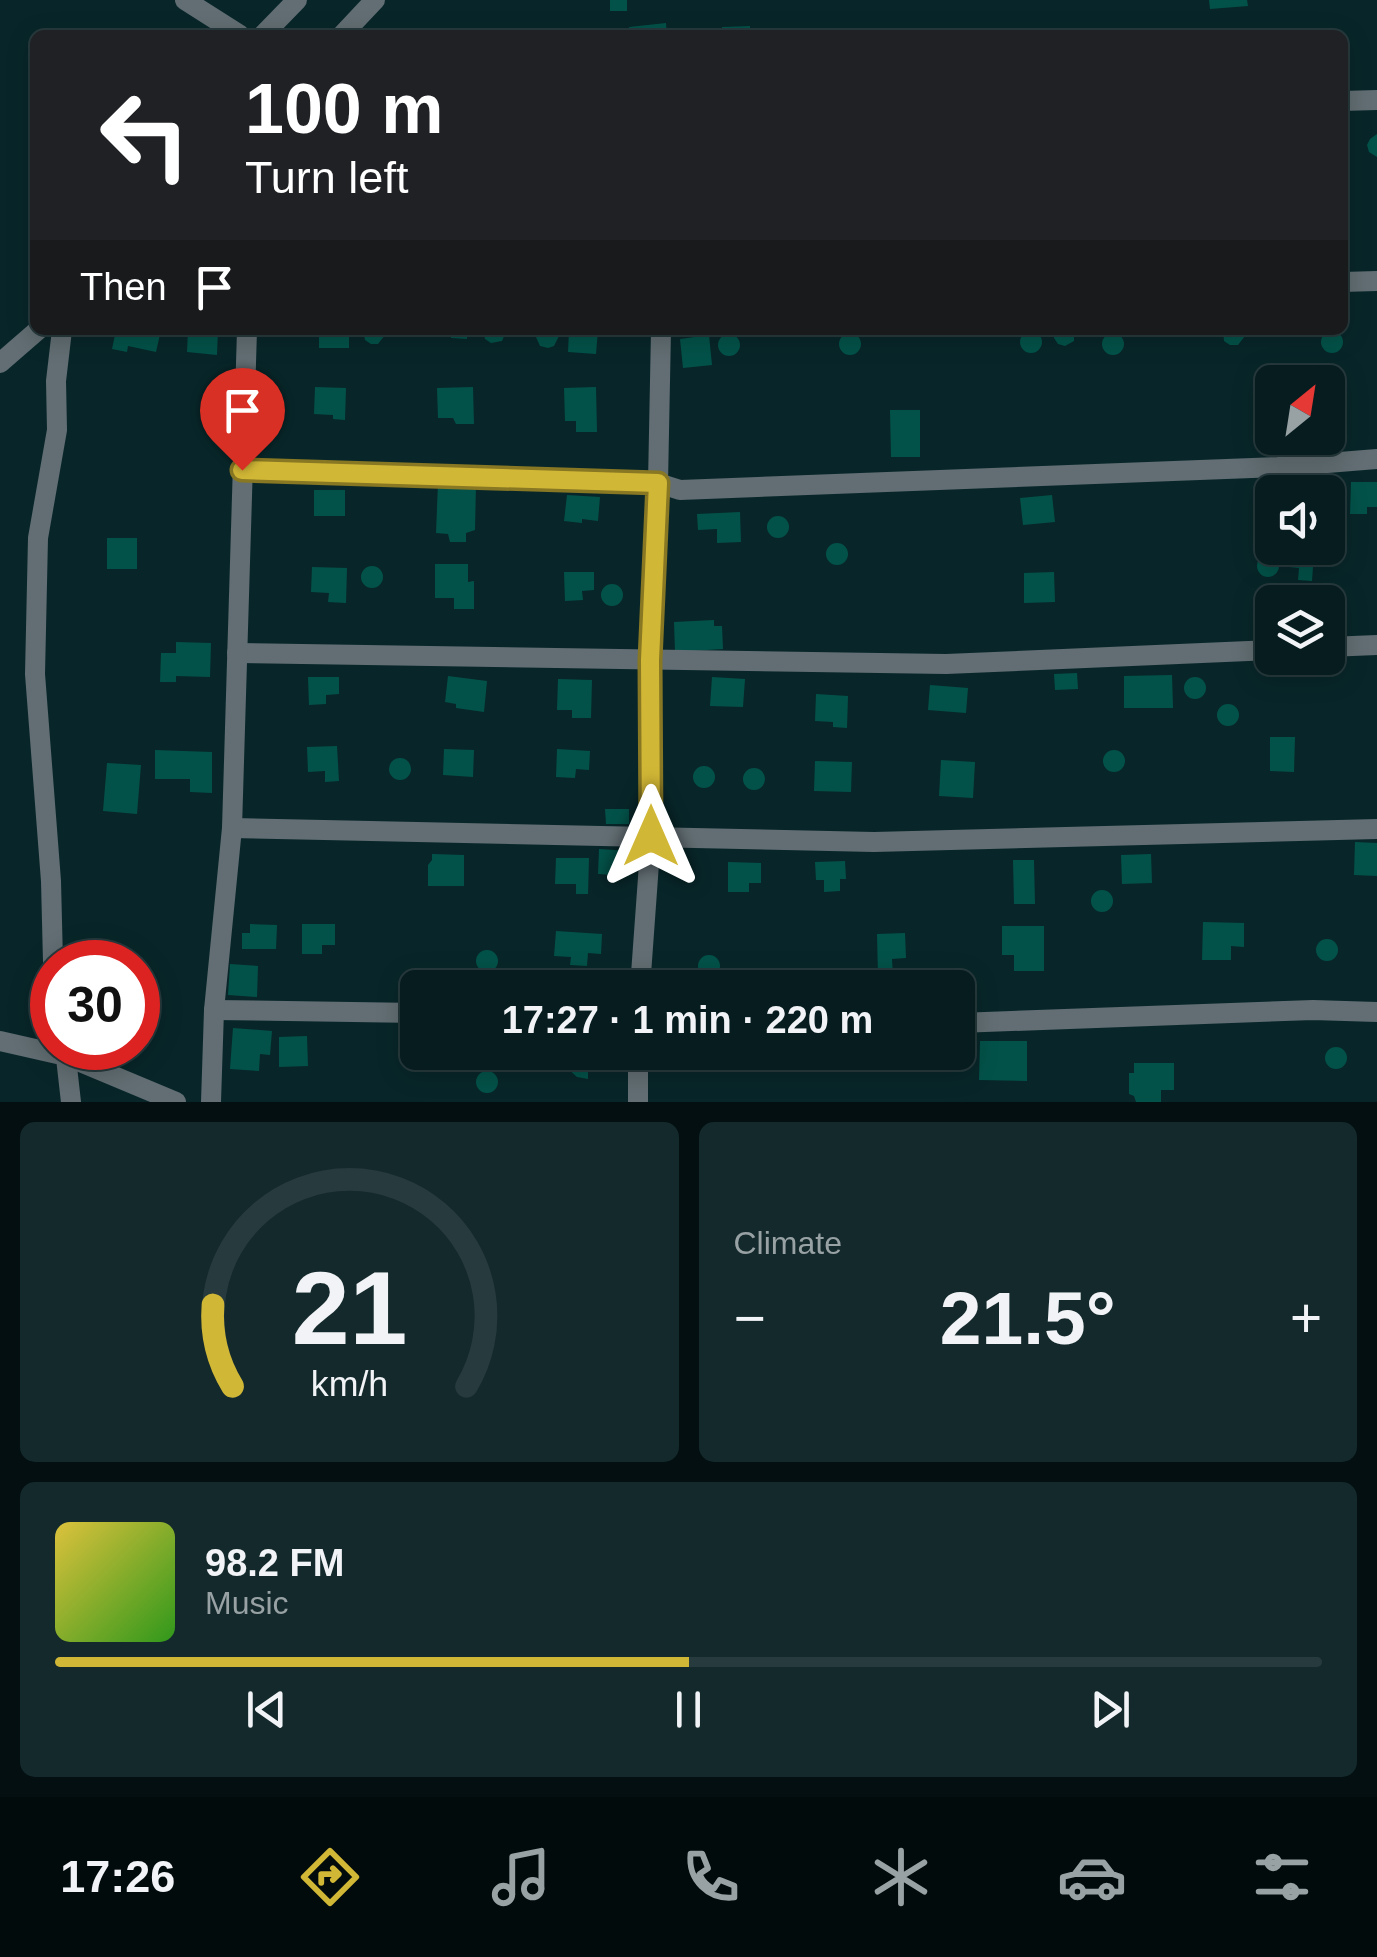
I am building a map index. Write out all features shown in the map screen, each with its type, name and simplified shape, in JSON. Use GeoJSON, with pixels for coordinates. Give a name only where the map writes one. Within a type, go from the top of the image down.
{"type":"FeatureCollection","features":[{"type":"Feature","properties":{"kind":"street"},"geometry":{"type":"LineString","coordinates":[[185,0],[234,30]]}},
{"type":"Feature","properties":{"kind":"street"},"geometry":{"type":"LineString","coordinates":[[268,30],[297,0]]}},
{"type":"Feature","properties":{"kind":"street"},"geometry":{"type":"LineString","coordinates":[[347,30],[375,0]]}},
{"type":"Feature","properties":{"kind":"street"},"geometry":{"type":"LineString","coordinates":[[1348,101],[1377,100]]}},
{"type":"Feature","properties":{"kind":"street"},"geometry":{"type":"LineString","coordinates":[[1348,282],[1377,281]]}},
{"type":"Feature","properties":{"kind":"street"},"geometry":{"type":"LineString","coordinates":[[0,362],[32,335]]}},
{"type":"Feature","properties":{"kind":"street"},"geometry":{"type":"LineString","coordinates":[[52,940],[35,674],[38,538],[57,430],[56,381],[61,335]]}},
{"type":"Feature","properties":{"kind":"street"},"geometry":{"type":"LineString","coordinates":[[211,1102],[214,1010],[232,828],[247,335]]}},
{"type":"Feature","properties":{"kind":"street"},"geometry":{"type":"LineString","coordinates":[[641,970],[651,836],[650,660],[661,335]]}},
{"type":"Feature","properties":{"kind":"street"},"geometry":{"type":"LineString","coordinates":[[242,470],[658,483],[680,490],[1278,467],[1377,459]]}},
{"type":"Feature","properties":{"kind":"street"},"geometry":{"type":"LineString","coordinates":[[1345,646],[1377,645]]}},
{"type":"Feature","properties":{"kind":"street"},"geometry":{"type":"LineString","coordinates":[[237,654],[946,664],[1255,651]]}},
{"type":"Feature","properties":{"kind":"street"},"geometry":{"type":"LineString","coordinates":[[232,828],[874,842],[1377,829]]}},
{"type":"Feature","properties":{"kind":"street"},"geometry":{"type":"LineString","coordinates":[[214,1010],[400,1013]]}},
{"type":"Feature","properties":{"kind":"street"},"geometry":{"type":"LineString","coordinates":[[975,1022],[1313,1010],[1377,1012]]}},
{"type":"Feature","properties":{"kind":"street"},"geometry":{"type":"LineString","coordinates":[[0,1041],[30,1046]]}},
{"type":"Feature","properties":{"kind":"street"},"geometry":{"type":"LineString","coordinates":[[67,1070],[71,1102]]}},
{"type":"Feature","properties":{"kind":"street"},"geometry":{"type":"LineString","coordinates":[[105,1070],[176,1102]]}},
{"type":"Feature","properties":{"kind":"street"},"geometry":{"type":"LineString","coordinates":[[638,1070],[638,1102]]}},
{"type":"Feature","properties":{"kind":"building"},"geometry":{"type":"Polygon","coordinates":[[[610,0],[627,0],[627,11],[610,11],[610,0]]]}},
{"type":"Feature","properties":{"kind":"building"},"geometry":{"type":"Polygon","coordinates":[[[1209,0],[1247,0],[1248,6],[1210,9],[1209,0]]]}},
{"type":"Feature","properties":{"kind":"building"},"geometry":{"type":"Polygon","coordinates":[[[666,23],[667,30],[629,30],[629,27],[666,23]]]}},
{"type":"Feature","properties":{"kind":"building"},"geometry":{"type":"Polygon","coordinates":[[[750,26],[750,30],[722,30],[750,26]]]}},
{"type":"Feature","properties":{"kind":"building"},"geometry":{"type":"Polygon","coordinates":[[[1377,134],[1377,157],[1367,145],[1377,134]]]}},
{"type":"Feature","properties":{"kind":"building"},"geometry":{"type":"Polygon","coordinates":[[[115,335],[160,335],[156,352],[128,346],[127,352],[112,349],[115,335]]]}},
{"type":"Feature","properties":{"kind":"building"},"geometry":{"type":"Polygon","coordinates":[[[188,335],[218,335],[217,355],[187,352],[188,335]]]}},
{"type":"Feature","properties":{"kind":"building"},"geometry":{"type":"Polygon","coordinates":[[[319,335],[349,335],[349,348],[319,348],[319,335]]]}},
{"type":"Feature","properties":{"kind":"building"},"geometry":{"type":"Polygon","coordinates":[[[364,335],[385,335],[378,344],[365,340],[364,335]]]}},
{"type":"Feature","properties":{"kind":"building"},"geometry":{"type":"Polygon","coordinates":[[[484,335],[504,335],[502,341],[491,343],[484,335]]]}},
{"type":"Feature","properties":{"kind":"building"},"geometry":{"type":"Polygon","coordinates":[[[569,335],[598,335],[596,354],[568,352],[569,335]]]}},
{"type":"Feature","properties":{"kind":"building"},"geometry":{"type":"Polygon","coordinates":[[[709,335],[712,365],[683,368],[680,339],[709,335]]]}},
{"type":"Feature","properties":{"kind":"building"},"geometry":{"type":"Polygon","coordinates":[[[733,335],[739,341],[737,353],[721,353],[721,337],[733,335]]]}},
{"type":"Feature","properties":{"kind":"building"},"geometry":{"type":"Polygon","coordinates":[[[856,335],[860,340],[858,352],[842,352],[842,336],[856,335]]]}},
{"type":"Feature","properties":{"kind":"building"},"geometry":{"type":"Polygon","coordinates":[[[1022,335],[1041,338],[1039,350],[1023,350],[1022,335]]]}},
{"type":"Feature","properties":{"kind":"building"},"geometry":{"type":"Polygon","coordinates":[[[1074,335],[1074,341],[1065,346],[1054,338],[1074,335]]]}},
{"type":"Feature","properties":{"kind":"building"},"geometry":{"type":"Polygon","coordinates":[[[1119,335],[1123,340],[1121,352],[1105,352],[1105,336],[1119,335]]]}},
{"type":"Feature","properties":{"kind":"building"},"geometry":{"type":"Polygon","coordinates":[[[1223,335],[1245,335],[1238,345],[1224,341],[1223,335]]]}},
{"type":"Feature","properties":{"kind":"building"},"geometry":{"type":"Polygon","coordinates":[[[1324,335],[1342,338],[1340,350],[1324,350],[1324,335]]]}},
{"type":"Feature","properties":{"kind":"building"},"geometry":{"type":"Polygon","coordinates":[[[559,336],[554,346],[548,348],[540,346],[536,337],[559,336]]]}},
{"type":"Feature","properties":{"kind":"building"},"geometry":{"type":"Polygon","coordinates":[[[315,387],[346,388],[345,420],[314,414],[315,387]]]}},
{"type":"Feature","properties":{"kind":"building"},"geometry":{"type":"Polygon","coordinates":[[[473,387],[474,424],[438,418],[437,388],[473,387]]]}},
{"type":"Feature","properties":{"kind":"building"},"geometry":{"type":"Polygon","coordinates":[[[596,387],[597,432],[576,432],[576,421],[565,421],[564,388],[596,387]]]}},
{"type":"Feature","properties":{"kind":"building"},"geometry":{"type":"Polygon","coordinates":[[[890,410],[920,410],[920,457],[891,457],[890,410]]]}},
{"type":"Feature","properties":{"kind":"building"},"geometry":{"type":"Polygon","coordinates":[[[1351,482],[1377,482],[1377,507],[1367,507],[1367,514],[1350,514],[1351,482]]]}},
{"type":"Feature","properties":{"kind":"building"},"geometry":{"type":"Polygon","coordinates":[[[438,483],[476,484],[475,530],[466,533],[466,542],[450,542],[448,534],[436,533],[438,483]]]}},
{"type":"Feature","properties":{"kind":"building"},"geometry":{"type":"Polygon","coordinates":[[[314,490],[345,490],[345,516],[314,516],[314,490]]]}},
{"type":"Feature","properties":{"kind":"building"},"geometry":{"type":"Polygon","coordinates":[[[567,495],[600,497],[598,521],[564,521],[567,495]]]}},
{"type":"Feature","properties":{"kind":"building"},"geometry":{"type":"Polygon","coordinates":[[[1052,495],[1055,522],[1023,525],[1020,498],[1052,495]]]}},
{"type":"Feature","properties":{"kind":"building"},"geometry":{"type":"Polygon","coordinates":[[[740,512],[741,542],[717,543],[717,529],[698,530],[697,514],[740,512]]]}},
{"type":"Feature","properties":{"kind":"building"},"geometry":{"type":"Polygon","coordinates":[[[778,516],[786,519],[786,535],[778,538],[770,535],[767,527],[770,519],[778,516]]]}},
{"type":"Feature","properties":{"kind":"building"},"geometry":{"type":"Polygon","coordinates":[[[107,538],[137,538],[137,569],[107,569],[107,538]]]}},
{"type":"Feature","properties":{"kind":"building"},"geometry":{"type":"Polygon","coordinates":[[[837,543],[845,546],[845,562],[837,565],[829,562],[826,554],[829,546],[837,543]]]}},
{"type":"Feature","properties":{"kind":"building"},"geometry":{"type":"Polygon","coordinates":[[[435,564],[468,564],[468,582],[474,581],[474,609],[454,609],[454,598],[435,598],[435,564]]]}},
{"type":"Feature","properties":{"kind":"building"},"geometry":{"type":"Polygon","coordinates":[[[1257,565],[1279,565],[1276,574],[1268,577],[1260,574],[1257,566],[1257,565]]]}},
{"type":"Feature","properties":{"kind":"building"},"geometry":{"type":"Polygon","coordinates":[[[1313,565],[1312,581],[1298,580],[1299,568],[1289,567],[1313,565]]]}},
{"type":"Feature","properties":{"kind":"building"},"geometry":{"type":"Polygon","coordinates":[[[372,566],[380,569],[380,585],[372,588],[364,585],[361,577],[364,569],[372,566]]]}},
{"type":"Feature","properties":{"kind":"building"},"geometry":{"type":"Polygon","coordinates":[[[312,567],[347,568],[346,603],[328,602],[329,593],[311,592],[312,567]]]}},
{"type":"Feature","properties":{"kind":"building"},"geometry":{"type":"Polygon","coordinates":[[[564,572],[594,572],[594,590],[582,591],[583,600],[565,601],[564,572]]]}},
{"type":"Feature","properties":{"kind":"building"},"geometry":{"type":"Polygon","coordinates":[[[1054,572],[1055,602],[1024,603],[1024,573],[1054,572]]]}},
{"type":"Feature","properties":{"kind":"building"},"geometry":{"type":"Polygon","coordinates":[[[612,584],[620,587],[620,603],[612,606],[604,603],[601,595],[604,587],[612,584]]]}},
{"type":"Feature","properties":{"kind":"building"},"geometry":{"type":"Polygon","coordinates":[[[714,620],[714,626],[722,626],[723,649],[675,652],[674,622],[714,620]]]}},
{"type":"Feature","properties":{"kind":"building"},"geometry":{"type":"Polygon","coordinates":[[[176,642],[211,643],[210,677],[176,676],[176,682],[160,682],[161,653],[176,653],[176,642]]]}},
{"type":"Feature","properties":{"kind":"building"},"geometry":{"type":"Polygon","coordinates":[[[1077,673],[1078,689],[1055,690],[1054,674],[1077,673]]]}},
{"type":"Feature","properties":{"kind":"building"},"geometry":{"type":"Polygon","coordinates":[[[1172,675],[1173,708],[1124,708],[1124,676],[1172,675]]]}},
{"type":"Feature","properties":{"kind":"building"},"geometry":{"type":"Polygon","coordinates":[[[448,676],[487,681],[484,712],[456,708],[456,704],[445,702],[448,676]]]}},
{"type":"Feature","properties":{"kind":"building"},"geometry":{"type":"Polygon","coordinates":[[[308,677],[339,677],[339,694],[326,695],[326,704],[309,705],[308,677]]]}},
{"type":"Feature","properties":{"kind":"building"},"geometry":{"type":"Polygon","coordinates":[[[712,677],[745,679],[743,707],[710,706],[712,677]]]}},
{"type":"Feature","properties":{"kind":"building"},"geometry":{"type":"Polygon","coordinates":[[[1195,677],[1203,680],[1203,696],[1195,699],[1187,696],[1184,688],[1187,680],[1195,677]]]}},
{"type":"Feature","properties":{"kind":"building"},"geometry":{"type":"Polygon","coordinates":[[[558,679],[592,680],[591,718],[572,718],[572,710],[557,710],[558,679]]]}},
{"type":"Feature","properties":{"kind":"building"},"geometry":{"type":"Polygon","coordinates":[[[930,685],[968,688],[966,713],[928,710],[930,685]]]}},
{"type":"Feature","properties":{"kind":"building"},"geometry":{"type":"Polygon","coordinates":[[[816,694],[848,696],[847,728],[815,721],[816,694]]]}},
{"type":"Feature","properties":{"kind":"building"},"geometry":{"type":"Polygon","coordinates":[[[1228,704],[1236,707],[1236,723],[1228,726],[1220,723],[1217,715],[1220,707],[1228,704]]]}},
{"type":"Feature","properties":{"kind":"building"},"geometry":{"type":"Polygon","coordinates":[[[1270,737],[1295,737],[1294,772],[1270,771],[1270,737]]]}},
{"type":"Feature","properties":{"kind":"building"},"geometry":{"type":"Polygon","coordinates":[[[337,746],[339,781],[325,782],[325,771],[308,772],[307,747],[337,746]]]}},
{"type":"Feature","properties":{"kind":"building"},"geometry":{"type":"Polygon","coordinates":[[[444,749],[474,750],[473,777],[443,775],[444,749]]]}},
{"type":"Feature","properties":{"kind":"building"},"geometry":{"type":"Polygon","coordinates":[[[557,749],[590,751],[589,770],[576,769],[575,778],[556,777],[557,749]]]}},
{"type":"Feature","properties":{"kind":"building"},"geometry":{"type":"Polygon","coordinates":[[[155,750],[212,752],[212,793],[190,792],[190,779],[155,779],[155,750]]]}},
{"type":"Feature","properties":{"kind":"building"},"geometry":{"type":"Polygon","coordinates":[[[1114,750],[1122,753],[1122,769],[1114,772],[1106,769],[1103,761],[1106,753],[1114,750]]]}},
{"type":"Feature","properties":{"kind":"building"},"geometry":{"type":"Polygon","coordinates":[[[400,758],[408,761],[408,777],[400,780],[392,777],[389,769],[392,761],[400,758]]]}},
{"type":"Feature","properties":{"kind":"building"},"geometry":{"type":"Polygon","coordinates":[[[941,760],[975,762],[973,798],[939,796],[941,760]]]}},
{"type":"Feature","properties":{"kind":"building"},"geometry":{"type":"Polygon","coordinates":[[[815,761],[852,762],[851,792],[814,791],[815,761]]]}},
{"type":"Feature","properties":{"kind":"building"},"geometry":{"type":"Polygon","coordinates":[[[107,763],[141,765],[137,814],[103,811],[107,763]]]}},
{"type":"Feature","properties":{"kind":"building"},"geometry":{"type":"Polygon","coordinates":[[[704,766],[712,769],[712,785],[704,788],[696,785],[693,777],[696,769],[704,766]]]}},
{"type":"Feature","properties":{"kind":"building"},"geometry":{"type":"Polygon","coordinates":[[[754,768],[762,771],[762,787],[754,790],[746,787],[743,779],[746,771],[754,768]]]}},
{"type":"Feature","properties":{"kind":"building"},"geometry":{"type":"Polygon","coordinates":[[[605,809],[629,809],[629,824],[606,824],[605,809]]]}},
{"type":"Feature","properties":{"kind":"building"},"geometry":{"type":"Polygon","coordinates":[[[1355,842],[1377,843],[1377,876],[1354,875],[1355,842]]]}},
{"type":"Feature","properties":{"kind":"building"},"geometry":{"type":"Polygon","coordinates":[[[599,849],[630,851],[629,876],[598,874],[599,849]]]}},
{"type":"Feature","properties":{"kind":"building"},"geometry":{"type":"Polygon","coordinates":[[[432,854],[464,855],[464,886],[428,886],[432,854]]]}},
{"type":"Feature","properties":{"kind":"building"},"geometry":{"type":"Polygon","coordinates":[[[1151,854],[1152,883],[1122,884],[1121,855],[1151,854]]]}},
{"type":"Feature","properties":{"kind":"building"},"geometry":{"type":"Polygon","coordinates":[[[556,858],[589,858],[588,894],[576,894],[576,884],[555,884],[556,858]]]}},
{"type":"Feature","properties":{"kind":"building"},"geometry":{"type":"Polygon","coordinates":[[[1013,860],[1034,860],[1035,904],[1014,904],[1013,860]]]}},
{"type":"Feature","properties":{"kind":"building"},"geometry":{"type":"Polygon","coordinates":[[[845,861],[846,879],[840,879],[840,891],[824,892],[824,880],[816,880],[815,862],[845,861]]]}},
{"type":"Feature","properties":{"kind":"building"},"geometry":{"type":"Polygon","coordinates":[[[728,862],[761,863],[761,883],[749,883],[749,892],[728,892],[728,862]]]}},
{"type":"Feature","properties":{"kind":"building"},"geometry":{"type":"Polygon","coordinates":[[[1102,890],[1110,893],[1110,909],[1102,912],[1094,909],[1091,901],[1094,893],[1102,890]]]}},
{"type":"Feature","properties":{"kind":"building"},"geometry":{"type":"Polygon","coordinates":[[[1203,922],[1244,923],[1244,947],[1231,946],[1231,960],[1202,960],[1203,922]]]}},
{"type":"Feature","properties":{"kind":"building"},"geometry":{"type":"Polygon","coordinates":[[[250,924],[277,925],[276,949],[242,949],[242,933],[250,933],[250,924]]]}},
{"type":"Feature","properties":{"kind":"building"},"geometry":{"type":"Polygon","coordinates":[[[302,924],[335,924],[335,945],[322,945],[322,954],[302,954],[302,924]]]}},
{"type":"Feature","properties":{"kind":"building"},"geometry":{"type":"Polygon","coordinates":[[[1002,926],[1044,926],[1044,971],[1014,971],[1014,955],[1002,955],[1002,926]]]}},
{"type":"Feature","properties":{"kind":"building"},"geometry":{"type":"Polygon","coordinates":[[[556,931],[602,934],[601,954],[588,953],[587,966],[570,965],[571,957],[554,956],[556,931]]]}},
{"type":"Feature","properties":{"kind":"building"},"geometry":{"type":"Polygon","coordinates":[[[905,933],[906,958],[892,959],[893,970],[878,970],[877,934],[905,933]]]}},
{"type":"Feature","properties":{"kind":"building"},"geometry":{"type":"Polygon","coordinates":[[[1327,939],[1335,942],[1335,958],[1327,961],[1319,958],[1316,950],[1319,942],[1327,939]]]}},
{"type":"Feature","properties":{"kind":"building"},"geometry":{"type":"Polygon","coordinates":[[[487,950],[497,957],[495,969],[479,969],[479,953],[487,950]]]}},
{"type":"Feature","properties":{"kind":"building"},"geometry":{"type":"Polygon","coordinates":[[[705,956],[713,956],[719,962],[719,970],[699,970],[699,962],[705,956]]]}},
{"type":"Feature","properties":{"kind":"building"},"geometry":{"type":"Polygon","coordinates":[[[230,964],[258,966],[257,997],[228,995],[230,964]]]}},
{"type":"Feature","properties":{"kind":"building"},"geometry":{"type":"Polygon","coordinates":[[[233,1028],[272,1031],[270,1055],[260,1054],[259,1071],[230,1069],[233,1028]]]}},
{"type":"Feature","properties":{"kind":"building"},"geometry":{"type":"Polygon","coordinates":[[[307,1036],[308,1066],[279,1067],[279,1037],[307,1036]]]}},
{"type":"Feature","properties":{"kind":"building"},"geometry":{"type":"Polygon","coordinates":[[[980,1041],[1027,1041],[1027,1081],[979,1080],[980,1041]]]}},
{"type":"Feature","properties":{"kind":"building"},"geometry":{"type":"Polygon","coordinates":[[[1336,1047],[1344,1050],[1344,1066],[1336,1069],[1328,1066],[1325,1058],[1328,1050],[1336,1047]]]}},
{"type":"Feature","properties":{"kind":"building"},"geometry":{"type":"Polygon","coordinates":[[[1134,1063],[1174,1063],[1174,1090],[1161,1090],[1161,1102],[1136,1102],[1129,1094],[1129,1073],[1134,1073],[1134,1063]]]}},
{"type":"Feature","properties":{"kind":"building"},"geometry":{"type":"Polygon","coordinates":[[[569,1070],[588,1070],[588,1079],[569,1070]]]}},
{"type":"Feature","properties":{"kind":"building"},"geometry":{"type":"Polygon","coordinates":[[[487,1071],[495,1074],[495,1090],[487,1093],[479,1090],[476,1082],[479,1074],[487,1071]]]}},
{"type":"Feature","properties":{"kind":"route"},"geometry":{"type":"LineString","coordinates":[[242,470],[658,483],[650,660],[651,836]]}}]}
